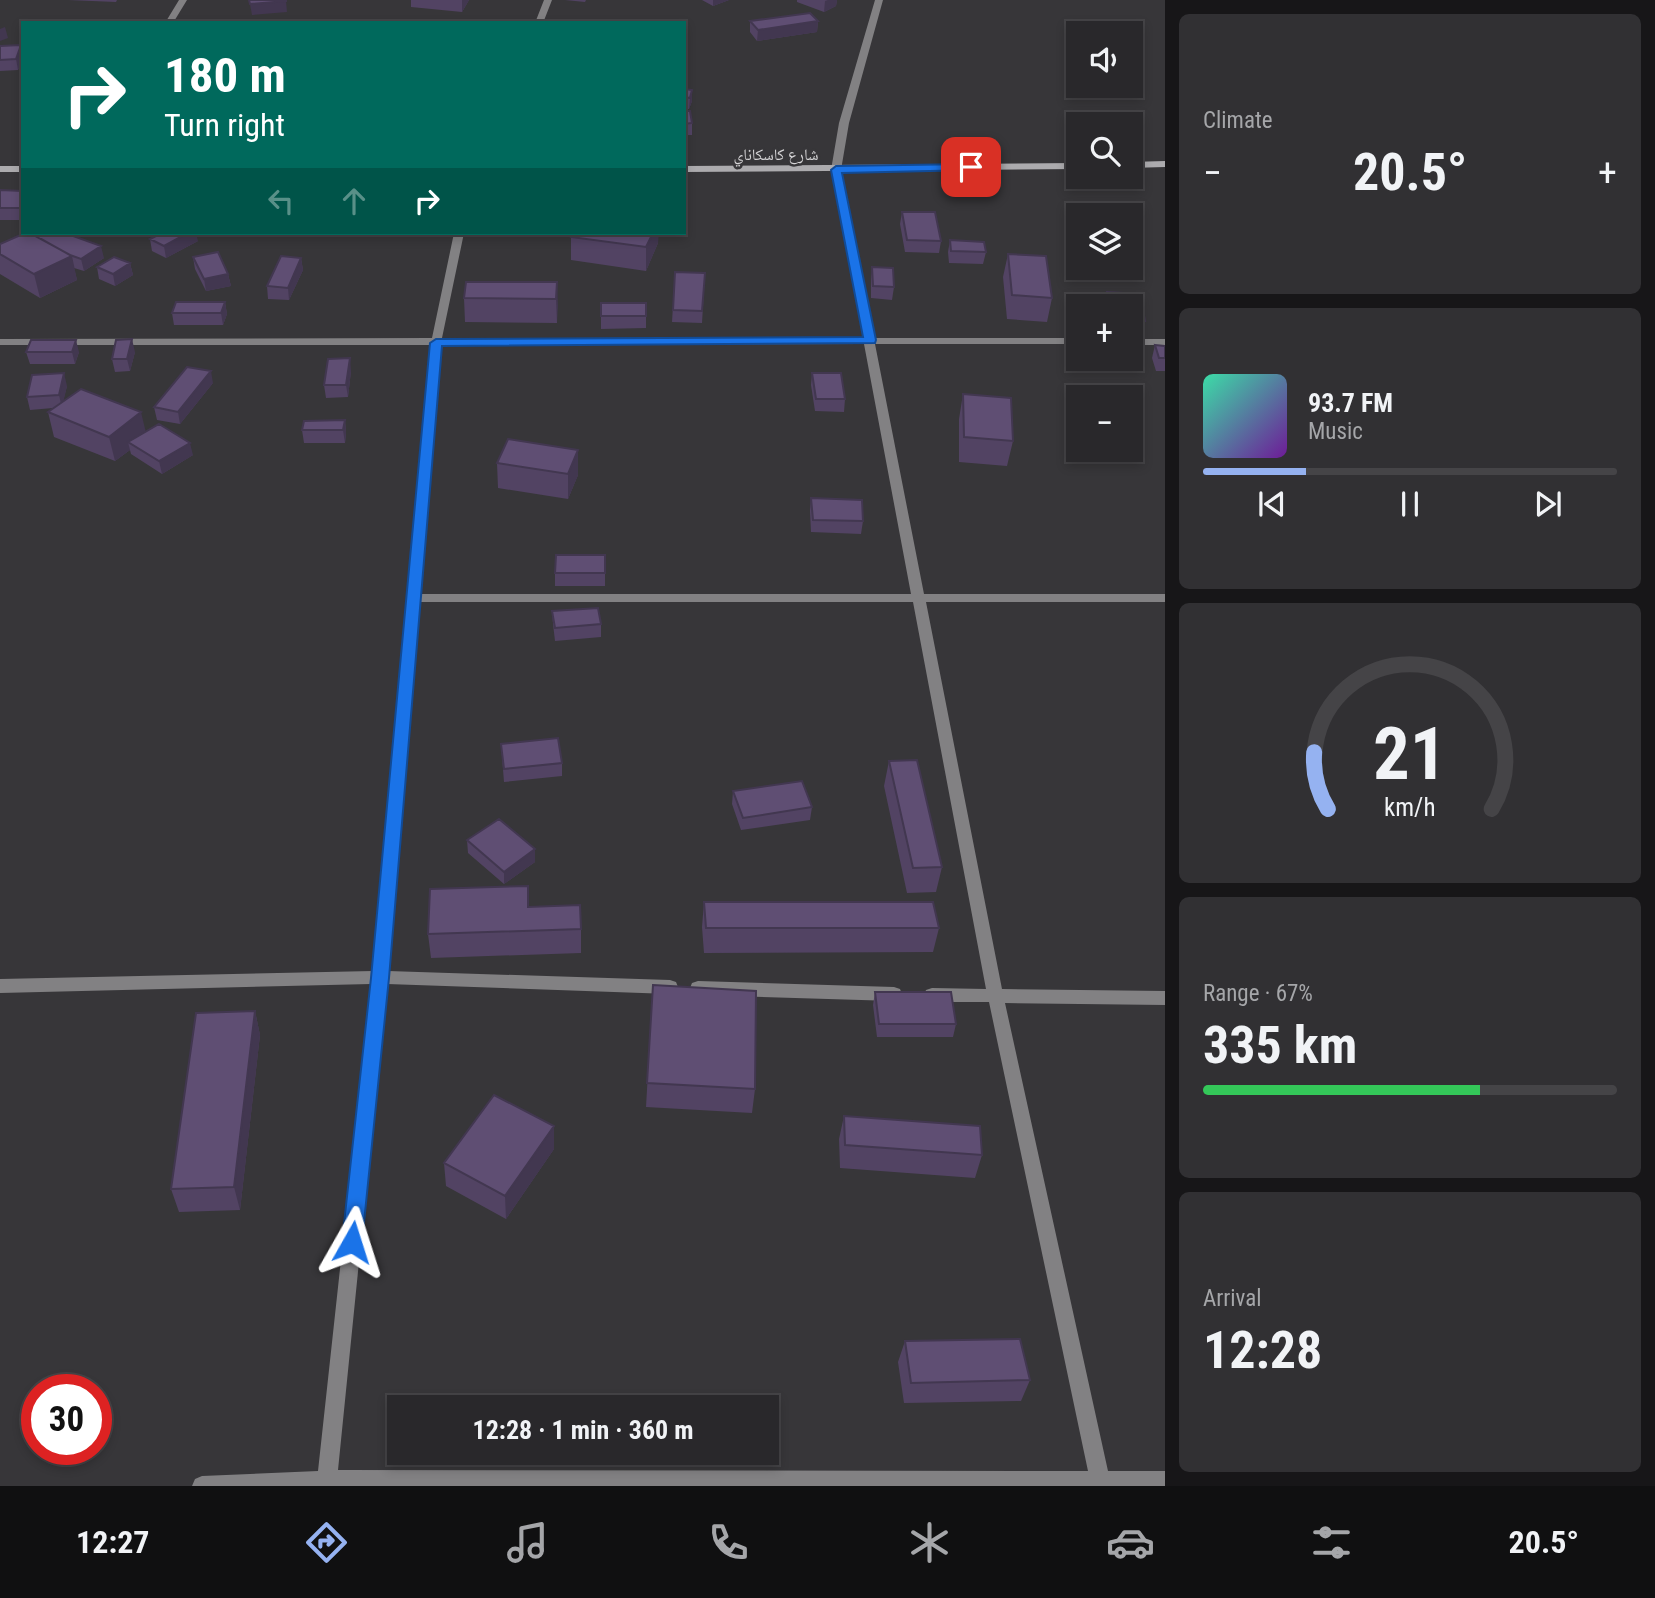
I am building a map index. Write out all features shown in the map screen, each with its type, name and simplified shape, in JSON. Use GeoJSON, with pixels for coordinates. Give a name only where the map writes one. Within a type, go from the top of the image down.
{"type":"FeatureCollection","features":[{"type":"Feature","properties":{"kind":"street"},"geometry":{"type":"LineString","coordinates":[[170,21],[183,0]]}},
{"type":"Feature","properties":{"kind":"street"},"geometry":{"type":"LineString","coordinates":[[540,21],[548,0]]}},
{"type":"Feature","properties":{"kind":"street"},"geometry":{"type":"LineString","coordinates":[[879,0],[844,123],[836,170],[921,598],[996,998],[1100,1483]]}},
{"type":"Feature","properties":{"kind":"street"},"geometry":{"type":"LineString","coordinates":[[1143,165],[1165,164]]}},
{"type":"Feature","properties":{"kind":"street","name":"شارع كاسكاناي"},"geometry":{"type":"LineString","coordinates":[[686,169],[1066,166]]}},
{"type":"Feature","properties":{"kind":"street"},"geometry":{"type":"LineString","coordinates":[[0,169],[21,169]]}},
{"type":"Feature","properties":{"kind":"street"},"geometry":{"type":"LineString","coordinates":[[326,1483],[380,978],[436,343],[459,235]]}},
{"type":"Feature","properties":{"kind":"street"},"geometry":{"type":"LineString","coordinates":[[0,342],[1066,341]]}},
{"type":"Feature","properties":{"kind":"street"},"geometry":{"type":"LineString","coordinates":[[1143,342],[1165,342]]}},
{"type":"Feature","properties":{"kind":"street"},"geometry":{"type":"LineString","coordinates":[[412,598],[1165,598]]}},
{"type":"Feature","properties":{"kind":"street"},"geometry":{"type":"LineString","coordinates":[[0,986],[380,978],[996,998],[1165,998]]}},
{"type":"Feature","properties":{"kind":"street"},"geometry":{"type":"LineString","coordinates":[[202,1486],[326,1483],[1165,1481]]}},
{"type":"Feature","properties":{"kind":"building"},"geometry":{"type":"Polygon","coordinates":[[[249,0],[286,0],[286,1],[250,4],[249,0]]]}},
{"type":"Feature","properties":{"kind":"building"},"geometry":{"type":"Polygon","coordinates":[[[810,13],[818,21],[758,30],[750,21],[810,13]]]}},
{"type":"Feature","properties":{"kind":"building"},"geometry":{"type":"Polygon","coordinates":[[[21,45],[16,59],[0,60],[0,46],[21,45]]]}},
{"type":"Feature","properties":{"kind":"building"},"geometry":{"type":"Polygon","coordinates":[[[686,89],[692,90],[690,98],[686,97],[686,89]]]}},
{"type":"Feature","properties":{"kind":"building"},"geometry":{"type":"Polygon","coordinates":[[[686,111],[690,111],[692,123],[686,124],[686,111]]]}},
{"type":"Feature","properties":{"kind":"building"},"geometry":{"type":"Polygon","coordinates":[[[0,190],[21,191],[21,208],[0,208],[0,190]]]}},
{"type":"Feature","properties":{"kind":"building"},"geometry":{"type":"Polygon","coordinates":[[[902,212],[935,212],[941,241],[907,240],[902,212]]]}},
{"type":"Feature","properties":{"kind":"building"},"geometry":{"type":"Polygon","coordinates":[[[21,235],[34,235],[72,256],[34,274],[0,254],[0,244],[21,235]]]}},
{"type":"Feature","properties":{"kind":"building"},"geometry":{"type":"Polygon","coordinates":[[[71,235],[101,246],[81,259],[38,237],[71,235]]]}},
{"type":"Feature","properties":{"kind":"building"},"geometry":{"type":"Polygon","coordinates":[[[158,235],[184,235],[164,246],[150,239],[158,235]]]}},
{"type":"Feature","properties":{"kind":"building"},"geometry":{"type":"Polygon","coordinates":[[[572,235],[652,235],[646,247],[571,237],[572,235]]]}},
{"type":"Feature","properties":{"kind":"building"},"geometry":{"type":"Polygon","coordinates":[[[950,240],[984,242],[986,252],[951,251],[950,240]]]}},
{"type":"Feature","properties":{"kind":"building"},"geometry":{"type":"Polygon","coordinates":[[[218,252],[228,274],[204,279],[193,257],[218,252]]]}},
{"type":"Feature","properties":{"kind":"building"},"geometry":{"type":"Polygon","coordinates":[[[1008,254],[1046,256],[1052,298],[1012,295],[1008,254]]]}},
{"type":"Feature","properties":{"kind":"building"},"geometry":{"type":"Polygon","coordinates":[[[281,256],[301,258],[288,288],[267,286],[281,256]]]}},
{"type":"Feature","properties":{"kind":"building"},"geometry":{"type":"Polygon","coordinates":[[[114,257],[130,263],[113,274],[97,267],[114,257]]]}},
{"type":"Feature","properties":{"kind":"building"},"geometry":{"type":"Polygon","coordinates":[[[872,267],[893,268],[894,287],[873,286],[872,267]]]}},
{"type":"Feature","properties":{"kind":"building"},"geometry":{"type":"Polygon","coordinates":[[[675,272],[705,273],[702,311],[673,310],[675,272]]]}},
{"type":"Feature","properties":{"kind":"building"},"geometry":{"type":"Polygon","coordinates":[[[466,282],[557,282],[556,299],[464,298],[466,282]]]}},
{"type":"Feature","properties":{"kind":"building"},"geometry":{"type":"Polygon","coordinates":[[[1107,292],[1140,294],[1107,294],[1107,292]]]}},
{"type":"Feature","properties":{"kind":"building"},"geometry":{"type":"Polygon","coordinates":[[[176,302],[225,302],[221,313],[172,313],[176,302]]]}},
{"type":"Feature","properties":{"kind":"building"},"geometry":{"type":"Polygon","coordinates":[[[601,303],[646,303],[646,316],[601,316],[601,303]]]}},
{"type":"Feature","properties":{"kind":"building"},"geometry":{"type":"Polygon","coordinates":[[[132,339],[127,359],[112,359],[116,340],[132,339]]]}},
{"type":"Feature","properties":{"kind":"building"},"geometry":{"type":"Polygon","coordinates":[[[31,340],[76,340],[72,352],[26,352],[31,340]]]}},
{"type":"Feature","properties":{"kind":"building"},"geometry":{"type":"Polygon","coordinates":[[[1155,345],[1165,346],[1165,358],[1159,358],[1155,345]]]}},
{"type":"Feature","properties":{"kind":"building"},"geometry":{"type":"Polygon","coordinates":[[[350,358],[346,385],[324,385],[328,359],[350,358]]]}},
{"type":"Feature","properties":{"kind":"building"},"geometry":{"type":"Polygon","coordinates":[[[187,367],[211,371],[178,412],[154,407],[187,367]]]}},
{"type":"Feature","properties":{"kind":"building"},"geometry":{"type":"Polygon","coordinates":[[[64,373],[59,395],[27,397],[32,375],[64,373]]]}},
{"type":"Feature","properties":{"kind":"building"},"geometry":{"type":"Polygon","coordinates":[[[812,373],[841,373],[845,399],[816,399],[812,373]]]}},
{"type":"Feature","properties":{"kind":"building"},"geometry":{"type":"Polygon","coordinates":[[[81,389],[141,412],[109,437],[48,412],[81,389]]]}},
{"type":"Feature","properties":{"kind":"building"},"geometry":{"type":"Polygon","coordinates":[[[963,394],[1011,398],[1013,441],[964,437],[963,394]]]}},
{"type":"Feature","properties":{"kind":"building"},"geometry":{"type":"Polygon","coordinates":[[[345,420],[343,430],[302,430],[304,421],[345,420]]]}},
{"type":"Feature","properties":{"kind":"building"},"geometry":{"type":"Polygon","coordinates":[[[159,424],[190,443],[159,461],[128,442],[159,424]]]}},
{"type":"Feature","properties":{"kind":"building"},"geometry":{"type":"Polygon","coordinates":[[[508,439],[578,450],[568,474],[497,463],[508,439]]]}},
{"type":"Feature","properties":{"kind":"building"},"geometry":{"type":"Polygon","coordinates":[[[811,498],[862,500],[863,521],[813,520],[811,498]]]}},
{"type":"Feature","properties":{"kind":"building"},"geometry":{"type":"Polygon","coordinates":[[[556,555],[605,555],[605,573],[555,573],[556,555]]]}},
{"type":"Feature","properties":{"kind":"building"},"geometry":{"type":"Polygon","coordinates":[[[598,608],[601,624],[555,628],[552,611],[598,608]]]}},
{"type":"Feature","properties":{"kind":"building"},"geometry":{"type":"Polygon","coordinates":[[[558,738],[562,763],[504,769],[501,744],[558,738]]]}},
{"type":"Feature","properties":{"kind":"building"},"geometry":{"type":"Polygon","coordinates":[[[917,760],[942,867],[913,868],[889,761],[917,760]]]}},
{"type":"Feature","properties":{"kind":"building"},"geometry":{"type":"Polygon","coordinates":[[[802,781],[812,807],[743,818],[733,791],[802,781]]]}},
{"type":"Feature","properties":{"kind":"building"},"geometry":{"type":"Polygon","coordinates":[[[499,819],[535,849],[504,872],[467,840],[499,819]]]}},
{"type":"Feature","properties":{"kind":"building"},"geometry":{"type":"Polygon","coordinates":[[[528,886],[528,907],[580,905],[581,929],[428,934],[430,889],[528,886]]]}},
{"type":"Feature","properties":{"kind":"building"},"geometry":{"type":"Polygon","coordinates":[[[704,902],[933,902],[939,928],[706,928],[704,902]]]}},
{"type":"Feature","properties":{"kind":"building"},"geometry":{"type":"Polygon","coordinates":[[[653,985],[756,991],[755,1089],[647,1083],[653,985]]]}},
{"type":"Feature","properties":{"kind":"building"},"geometry":{"type":"Polygon","coordinates":[[[875,992],[951,992],[956,1024],[879,1024],[875,992]]]}},
{"type":"Feature","properties":{"kind":"building"},"geometry":{"type":"Polygon","coordinates":[[[255,1011],[234,1187],[171,1189],[196,1013],[255,1011]]]}},
{"type":"Feature","properties":{"kind":"building"},"geometry":{"type":"Polygon","coordinates":[[[494,1095],[554,1126],[505,1196],[444,1163],[494,1095]]]}},
{"type":"Feature","properties":{"kind":"building"},"geometry":{"type":"Polygon","coordinates":[[[844,1116],[980,1126],[982,1155],[845,1145],[844,1116]]]}},
{"type":"Feature","properties":{"kind":"building"},"geometry":{"type":"Polygon","coordinates":[[[1020,1339],[1030,1380],[911,1383],[905,1341],[1020,1339]]]}},
{"type":"Feature","properties":{"kind":"route"},"geometry":{"type":"LineString","coordinates":[[352,1242],[380,978],[436,343],[870,340],[836,170],[971,167]]}}]}
